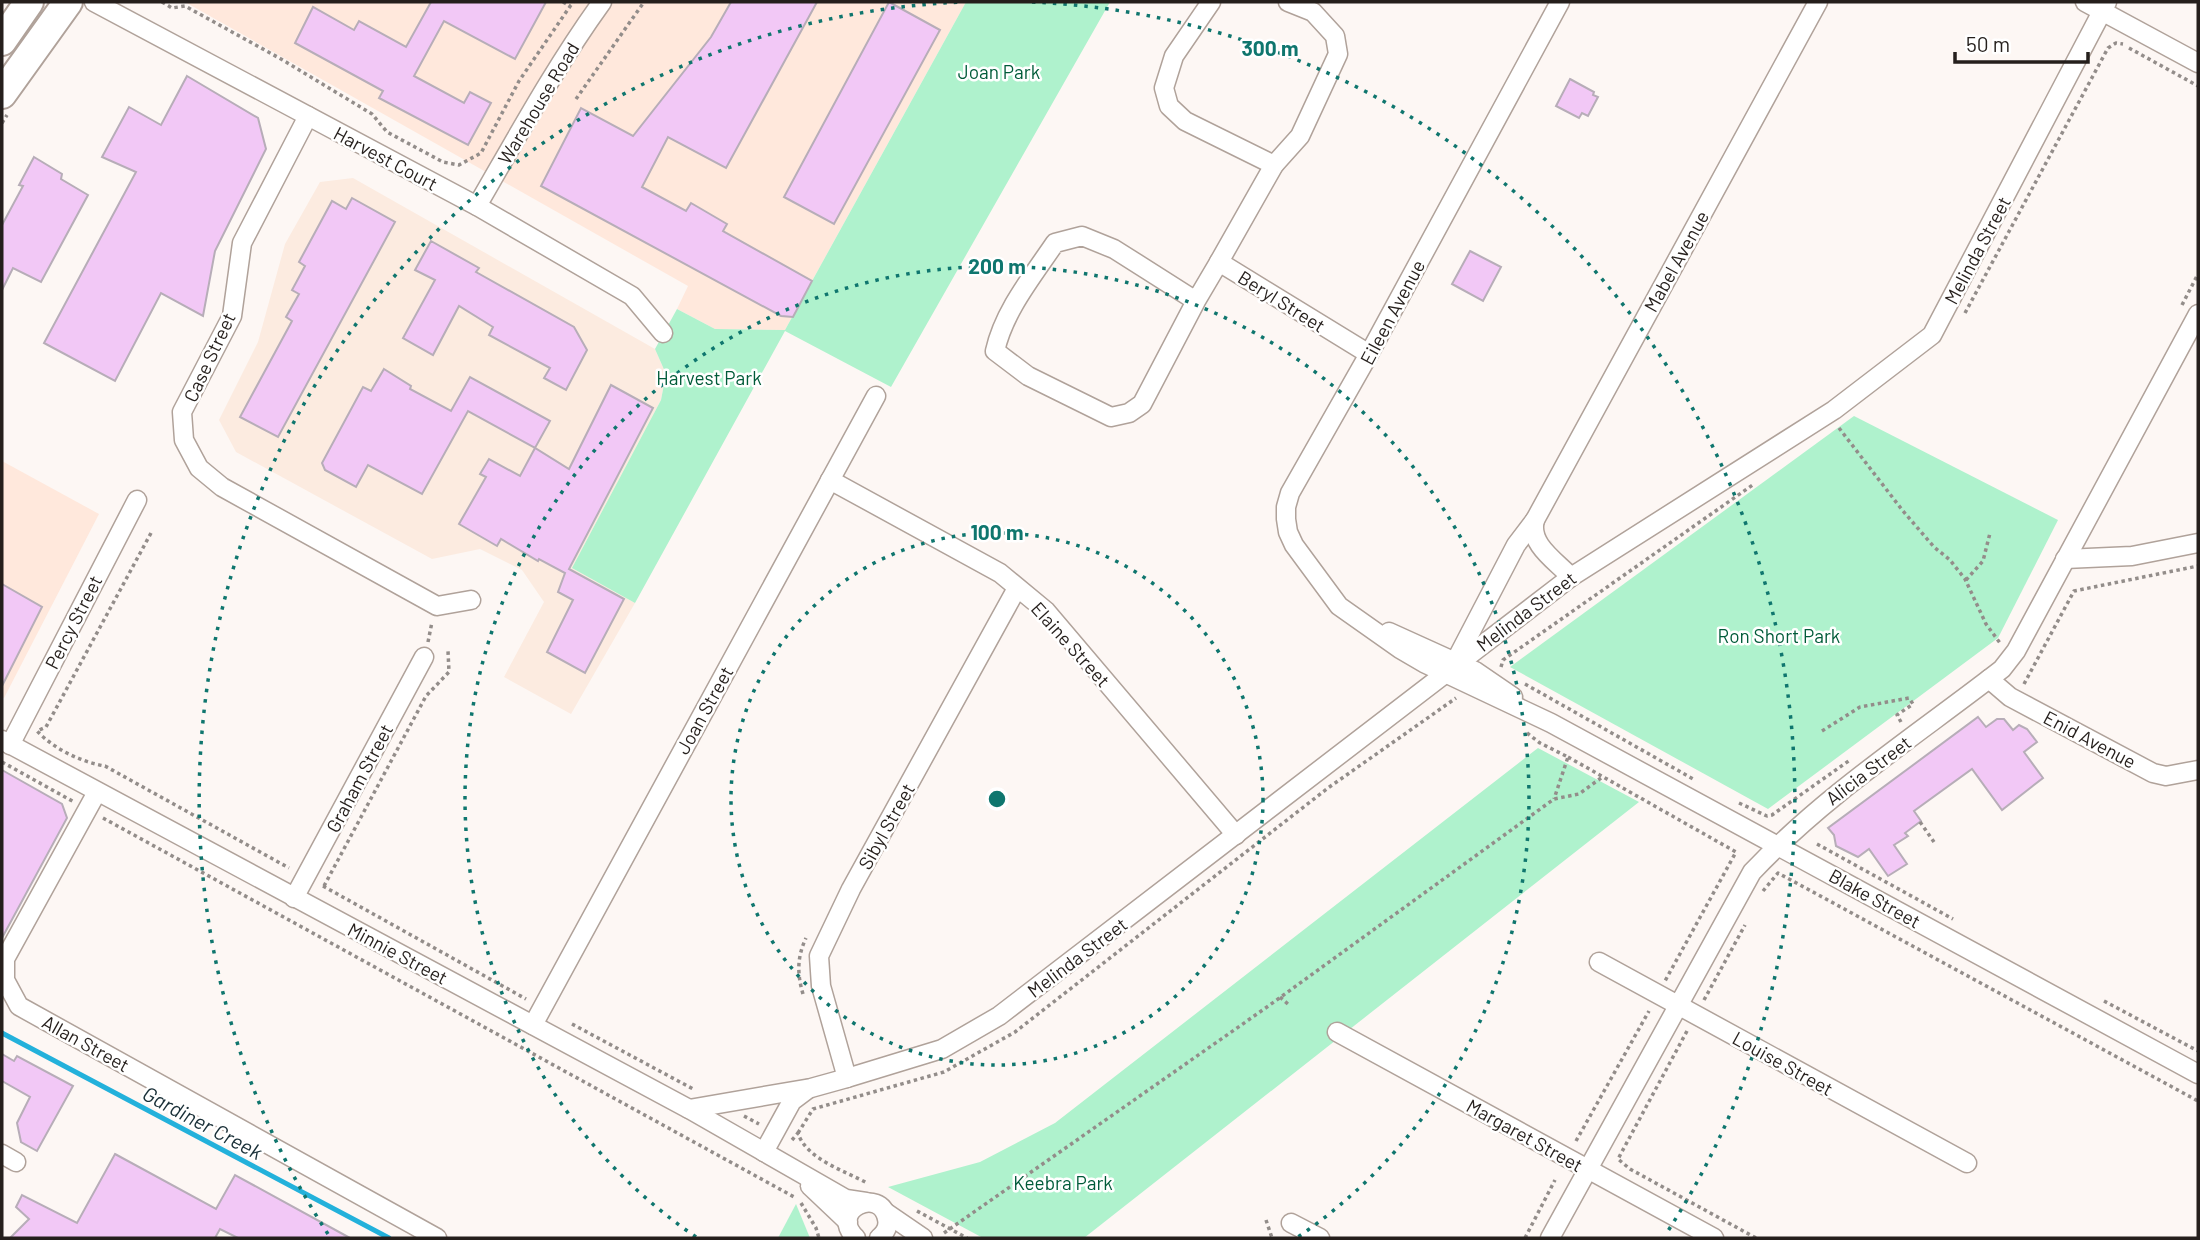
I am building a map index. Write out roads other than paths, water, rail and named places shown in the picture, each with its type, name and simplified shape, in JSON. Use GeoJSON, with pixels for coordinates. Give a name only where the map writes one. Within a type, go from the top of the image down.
{"type":"FeatureCollection","features":[{"type":"Feature","properties":{"kind":"main road"},"geometry":{"type":"LineString","coordinates":[[2,41],[29,2]]}},
{"type":"Feature","properties":{"kind":"main road"},"geometry":{"type":"LineString","coordinates":[[6,103],[68,2]]}},
{"type":"Feature","properties":{"kind":"street","name":"Harvest Court"},"geometry":{"type":"LineString","coordinates":[[94,2],[477,206],[632,296],[663,333]]}},
{"type":"Feature","properties":{"kind":"street","name":"Warehouse Road"},"geometry":{"type":"LineString","coordinates":[[477,206],[534,105],[571,45],[602,2]]}},
{"type":"Feature","properties":{"kind":"street"},"geometry":{"type":"LineString","coordinates":[[1211,2],[1174,55],[1164,88],[1169,106],[1185,121],[1274,165]]}},
{"type":"Feature","properties":{"kind":"street","name":"Beryl Street"},"geometry":{"type":"LineString","coordinates":[[1287,2],[1313,12],[1335,36],[1338,54],[1300,136],[1274,165],[1219,262],[1369,354]]}},
{"type":"Feature","properties":{"kind":"street","name":"Eileen Avenue"},"geometry":{"type":"LineString","coordinates":[[1351,615],[1339,606],[1294,545],[1288,532],[1286,507],[1290,494],[1560,2]]}},
{"type":"Feature","properties":{"kind":"street","name":"Mabel Avenue"},"geometry":{"type":"LineString","coordinates":[[1452,666],[1516,545],[1535,520],[1818,2]]}},
{"type":"Feature","properties":{"kind":"street"},"geometry":{"type":"LineString","coordinates":[[2085,2],[2104,6],[2198,63]]}},
{"type":"Feature","properties":{"kind":"street","name":"Melinda Street"},"geometry":{"type":"LineString","coordinates":[[689,1109],[811,1088],[847,1078],[942,1049],[999,1016],[1452,666],[1572,577],[1834,410],[1932,335],[2104,6]]}},
{"type":"Feature","properties":{"kind":"street","name":"Case Street"},"geometry":{"type":"LineString","coordinates":[[308,116],[242,243],[232,316],[182,412],[184,440],[199,467],[222,487],[437,606],[471,600]]}},
{"type":"Feature","properties":{"kind":"street"},"geometry":{"type":"LineString","coordinates":[[1196,301],[1114,248],[1082,236],[1055,243],[1018,296],[998,337],[995,351],[1028,376],[1111,417],[1129,413],[1142,404],[1219,262]]}},
{"type":"Feature","properties":{"kind":"street","name":"Alicia Street"},"geometry":{"type":"LineString","coordinates":[[1550,1238],[1752,872],[1777,844],[1823,805],[2002,669],[2016,651],[2198,314]]}},
{"type":"Feature","properties":{"kind":"street","name":"Joan Street"},"geometry":{"type":"LineString","coordinates":[[533,1025],[876,396]]}},
{"type":"Feature","properties":{"kind":"street","name":"Elaine Street"},"geometry":{"type":"LineString","coordinates":[[830,480],[1000,573],[1046,611],[1236,835]]}},
{"type":"Feature","properties":{"kind":"street","name":"Percy Street"},"geometry":{"type":"LineString","coordinates":[[6,743],[137,500]]}},
{"type":"Feature","properties":{"kind":"street"},"geometry":{"type":"LineString","coordinates":[[1535,520],[1533,528],[1536,541],[1572,577]]}},
{"type":"Feature","properties":{"kind":"street"},"geometry":{"type":"LineString","coordinates":[[2065,559],[2132,556],[2198,543]]}},
{"type":"Feature","properties":{"kind":"street","name":"Sibyl Street"},"geometry":{"type":"LineString","coordinates":[[847,1078],[821,986],[819,956],[851,889],[1017,589]]}},
{"type":"Feature","properties":{"kind":"street","name":"Blake Street"},"geometry":{"type":"LineString","coordinates":[[1351,615],[1406,653],[1485,678],[1551,723],[2198,1074]]}},
{"type":"Feature","properties":{"kind":"street","name":"Graham Street"},"geometry":{"type":"LineString","coordinates":[[294,898],[424,657]]}},
{"type":"Feature","properties":{"kind":"street","name":"Enid Avenue"},"geometry":{"type":"LineString","coordinates":[[1989,679],[2010,697],[2153,773],[2166,776],[2198,770]]}},
{"type":"Feature","properties":{"kind":"street","name":"Minnie Street"},"geometry":{"type":"LineString","coordinates":[[6,743],[689,1109],[848,1200],[877,1205],[885,1212]]}},
{"type":"Feature","properties":{"kind":"street","name":"Allan Street"},"geometry":{"type":"LineString","coordinates":[[97,792],[5,960],[5,980],[19,1006],[437,1238]]}},
{"type":"Feature","properties":{"kind":"street","name":"Louise Street"},"geometry":{"type":"LineString","coordinates":[[1599,962],[1966,1163]]}},
{"type":"Feature","properties":{"kind":"street","name":"Margaret Street"},"geometry":{"type":"LineString","coordinates":[[1337,1032],[1714,1238]]}},
{"type":"Feature","properties":{"kind":"street","name":"Melinda Street"},"geometry":{"type":"LineString","coordinates":[[764,1152],[792,1101],[811,1088]]}},
{"type":"Feature","properties":{"kind":"street","name":"Minnie Street"},"geometry":{"type":"LineString","coordinates":[[793,1169],[850,1232]]}},
{"type":"Feature","properties":{"kind":"street"},"geometry":{"type":"LineString","coordinates":[[850,1232],[852,1210],[866,1202]]}},
{"type":"Feature","properties":{"kind":"street"},"geometry":{"type":"LineString","coordinates":[[879,1238],[887,1228],[885,1212]]}},
{"type":"Feature","properties":{"kind":"street"},"geometry":{"type":"LineString","coordinates":[[885,1212],[923,1238]]}},
{"type":"Feature","properties":{"kind":"street"},"geometry":{"type":"LineString","coordinates":[[1291,1223],[1320,1238]]}},
{"type":"Feature","properties":{"kind":"waterway","name":"Gardiner Creek"},"geometry":{"type":"LineString","coordinates":[[2,1033],[389,1238]]}},
{"type":"Feature","properties":{"kind":"park label","name":"Joan Park"},"geometry":{"type":"Point","coordinates":[999,71]}},
{"type":"Feature","properties":{"kind":"park label","name":"Harvest Park"},"geometry":{"type":"Point","coordinates":[709,377]}},
{"type":"Feature","properties":{"kind":"park label","name":"Ron Short Park"},"geometry":{"type":"Point","coordinates":[1779,635]}},
{"type":"Feature","properties":{"kind":"park label","name":"Keebra Park"},"geometry":{"type":"Point","coordinates":[1063,1182]}}]}
